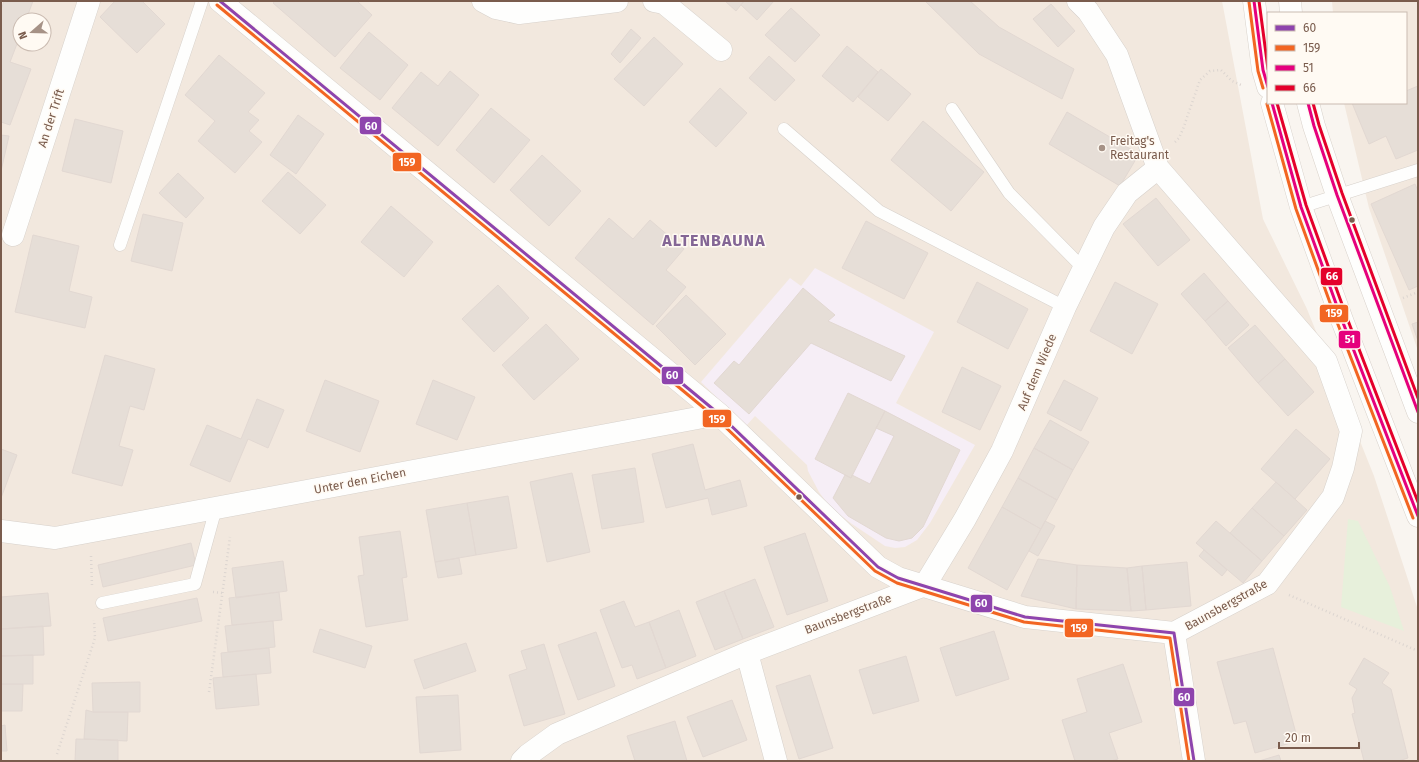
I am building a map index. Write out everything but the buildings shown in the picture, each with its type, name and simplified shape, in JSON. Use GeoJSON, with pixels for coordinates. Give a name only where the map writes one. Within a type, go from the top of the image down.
{"type":"FeatureCollection","features":[{"type":"Feature","properties":{"kind":"street","name":"An der Trift"},"geometry":{"type":"LineString","coordinates":[[14,235],[89,1]]}},
{"type":"Feature","properties":{"kind":"street"},"geometry":{"type":"LineString","coordinates":[[220,1],[720,414],[878,567],[898,578],[925,585]]}},
{"type":"Feature","properties":{"kind":"street"},"geometry":{"type":"LineString","coordinates":[[484,1],[496,8],[519,13],[616,1]]}},
{"type":"Feature","properties":{"kind":"street"},"geometry":{"type":"LineString","coordinates":[[654,1],[664,4],[721,50]]}},
{"type":"Feature","properties":{"kind":"street"},"geometry":{"type":"LineString","coordinates":[[1078,1],[1088,11],[1117,55],[1158,168]]}},
{"type":"Feature","properties":{"kind":"street"},"geometry":{"type":"LineString","coordinates":[[1254,1],[1263,70],[1267,84]]}},
{"type":"Feature","properties":{"kind":"street"},"geometry":{"type":"LineString","coordinates":[[1290,1],[1292,12]]}},
{"type":"Feature","properties":{"kind":"street"},"geometry":{"type":"LineString","coordinates":[[1272,104],[1301,207],[1342,320],[1418,516]]}},
{"type":"Feature","properties":{"kind":"street"},"geometry":{"type":"LineString","coordinates":[[1308,104],[1337,195],[1418,412]]}},
{"type":"Feature","properties":{"kind":"street","name":"Auf dem Wiede"},"geometry":{"type":"LineString","coordinates":[[925,585],[965,519],[1002,451],[1065,307],[1104,227],[1127,193],[1158,168]]}},
{"type":"Feature","properties":{"kind":"street","name":"Baunsbergstraße"},"geometry":{"type":"LineString","coordinates":[[522,761],[557,734],[747,653],[925,585],[1025,617],[1174,633],[1267,584],[1333,497],[1343,468],[1351,432],[1326,361],[1158,168]]}},
{"type":"Feature","properties":{"kind":"street","name":"Unter den Eichen"},"geometry":{"type":"LineString","coordinates":[[1,531],[55,538],[720,414]]}},
{"type":"Feature","properties":{"kind":"street"},"geometry":{"type":"LineString","coordinates":[[1174,633],[1194,761]]}},
{"type":"Feature","properties":{"kind":"street"},"geometry":{"type":"LineString","coordinates":[[747,653],[776,761]]}},
{"type":"Feature","properties":{"kind":"lane"},"geometry":{"type":"LineString","coordinates":[[120,245],[202,1]]}},
{"type":"Feature","properties":{"kind":"lane"},"geometry":{"type":"LineString","coordinates":[[952,109],[1009,193],[1083,268]]}},
{"type":"Feature","properties":{"kind":"lane"},"geometry":{"type":"LineString","coordinates":[[784,129],[879,211],[1065,307]]}},
{"type":"Feature","properties":{"kind":"lane"},"geometry":{"type":"LineString","coordinates":[[1301,207],[1418,170]]}},
{"type":"Feature","properties":{"kind":"lane"},"geometry":{"type":"LineString","coordinates":[[102,603],[195,584],[224,507]]}},
{"type":"Feature","properties":{"kind":"path"},"geometry":{"type":"LineString","coordinates":[[1151,146],[1171,146],[1179,138],[1200,80],[1210,71],[1221,70],[1232,81],[1244,86]]}},
{"type":"Feature","properties":{"kind":"path"},"geometry":{"type":"LineString","coordinates":[[209,692],[233,516],[224,507]]}},
{"type":"Feature","properties":{"kind":"path"},"geometry":{"type":"LineString","coordinates":[[87,532],[91,549],[93,591]]}},
{"type":"Feature","properties":{"kind":"path"},"geometry":{"type":"LineString","coordinates":[[1267,584],[1418,652]]}},
{"type":"Feature","properties":{"kind":"path"},"geometry":{"type":"LineString","coordinates":[[57,754],[95,638],[94,618]]}},
{"type":"Feature","properties":{"kind":"shaded area"},"geometry":{"type":"Polygon","coordinates":[[[1,1],[1222,1],[1263,219],[1307,309],[1374,476],[1418,610],[1418,761],[1,761],[1,1]]]}},
{"type":"Feature","properties":{"kind":"shaded area"},"geometry":{"type":"Polygon","coordinates":[[[1332,1],[1418,1],[1418,351],[1369,208],[1344,104],[1407,104],[1407,12],[1333,12],[1332,1]]]}},
{"type":"Feature","properties":{"kind":"shaded area"},"geometry":{"type":"Polygon","coordinates":[[[815,268],[934,332],[896,403],[975,445],[930,523],[917,540],[905,547],[895,548],[885,546],[830,507],[819,492],[808,471],[807,465],[755,416],[746,426],[701,382],[790,278],[801,286],[815,268]]]}},
{"type":"Feature","properties":{"kind":"green space"},"geometry":{"type":"Polygon","coordinates":[[[1348,519],[1358,521],[1390,587],[1404,631],[1341,607],[1348,519]]]}},
{"type":"Feature","properties":{"kind":"transit line","name":"60"},"geometry":{"type":"LineString","coordinates":[[220,1],[719,414],[878,567],[898,578],[1025,617],[1174,633]]}},
{"type":"Feature","properties":{"kind":"transit line","name":"51"},"geometry":{"type":"LineString","coordinates":[[1254,1],[1263,70],[1267,84]]}},
{"type":"Feature","properties":{"kind":"transit line","name":"66"},"geometry":{"type":"LineString","coordinates":[[1259,1],[1267,61]]}},
{"type":"Feature","properties":{"kind":"transit line","name":"159"},"geometry":{"type":"LineString","coordinates":[[1249,2],[1258,71],[1263,88]]}},
{"type":"Feature","properties":{"kind":"transit line","name":"159"},"geometry":{"type":"LineString","coordinates":[[217,5],[716,418],[875,571],[897,583],[1024,622],[1170,638],[1189,761]]}},
{"type":"Feature","properties":{"kind":"transit line","name":"159"},"geometry":{"type":"LineString","coordinates":[[1267,104],[1296,209],[1337,322],[1413,518]]}},
{"type":"Feature","properties":{"kind":"transit line","name":"51"},"geometry":{"type":"LineString","coordinates":[[1272,104],[1301,207],[1342,320],[1418,516]]}},
{"type":"Feature","properties":{"kind":"transit line","name":"66"},"geometry":{"type":"LineString","coordinates":[[1277,104],[1306,205],[1347,318],[1418,502]]}},
{"type":"Feature","properties":{"kind":"transit line","name":"51"},"geometry":{"type":"LineString","coordinates":[[1308,104],[1337,195],[1418,412]]}},
{"type":"Feature","properties":{"kind":"transit line","name":"66"},"geometry":{"type":"LineString","coordinates":[[1313,104],[1342,193],[1418,398]]}},
{"type":"Feature","properties":{"kind":"transit line","name":"60"},"geometry":{"type":"LineString","coordinates":[[1174,633],[1194,761]]}},
{"type":"Feature","properties":{"kind":"place","name":"Freitag's Restaurant"},"geometry":{"type":"Point","coordinates":[1102,148]}},
{"type":"Feature","properties":{"kind":"district","name":"ALTENBAUNA"},"geometry":{"type":"Point","coordinates":[714,240]}}]}
